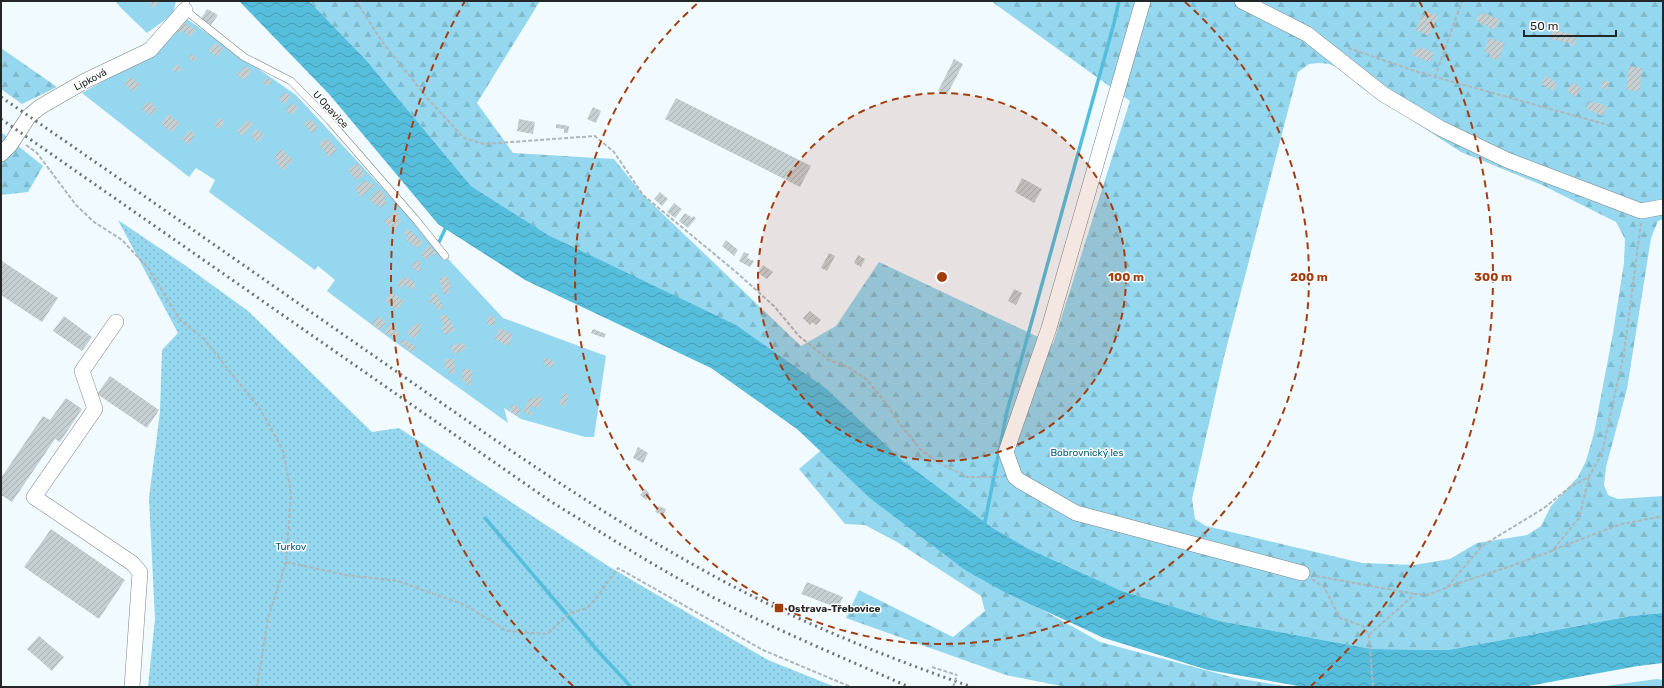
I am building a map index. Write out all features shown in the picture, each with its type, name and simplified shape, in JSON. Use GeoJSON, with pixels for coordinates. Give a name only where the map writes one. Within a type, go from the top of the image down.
{"type":"FeatureCollection","features":[{"type":"Feature","properties":{"kind":"street"},"geometry":{"type":"LineString","coordinates":[[1143,1],[1048,328],[1006,452],[1015,477],[1076,513],[1302,573]]}},
{"type":"Feature","properties":{"kind":"street"},"geometry":{"type":"LineString","coordinates":[[1242,1],[1307,34],[1383,94],[1440,128],[1507,160],[1641,211],[1663,207]]}},
{"type":"Feature","properties":{"kind":"street","name":"Lipková"},"geometry":{"type":"LineString","coordinates":[[1,154],[29,116],[40,107],[85,81],[150,50],[185,6]]}},
{"type":"Feature","properties":{"kind":"street"},"geometry":{"type":"LineString","coordinates":[[116,322],[82,371],[95,409],[34,497],[132,563],[140,572],[132,687]]}},
{"type":"Feature","properties":{"kind":"lane","name":"U Opavice"},"geometry":{"type":"LineString","coordinates":[[185,6],[244,57],[291,81],[329,120],[417,221],[445,256]]}},
{"type":"Feature","properties":{"kind":"path"},"geometry":{"type":"LineString","coordinates":[[356,1],[383,43],[429,100],[464,138],[484,144],[595,136],[614,152],[643,195],[769,301],[799,336],[829,360],[848,367],[866,380],[885,402],[920,449],[939,463],[967,477],[1015,477]]}},
{"type":"Feature","properties":{"kind":"path"},"geometry":{"type":"LineString","coordinates":[[1435,77],[1462,1]]}},
{"type":"Feature","properties":{"kind":"path"},"geometry":{"type":"LineString","coordinates":[[1343,46],[1435,77],[1608,125]]}},
{"type":"Feature","properties":{"kind":"path"},"geometry":{"type":"LineString","coordinates":[[15,137],[37,153],[76,205],[94,222],[122,240],[149,269],[180,320],[204,339],[260,409],[283,450],[291,493],[286,562],[268,618],[257,687]]}},
{"type":"Feature","properties":{"kind":"path"},"geometry":{"type":"LineString","coordinates":[[1552,551],[1579,518],[1589,477],[1602,453],[1624,353],[1641,229],[1641,211]]}},
{"type":"Feature","properties":{"kind":"path"},"geometry":{"type":"LineString","coordinates":[[1446,588],[1482,546],[1544,508],[1570,487],[1589,477]]}},
{"type":"Feature","properties":{"kind":"path"},"geometry":{"type":"LineString","coordinates":[[1302,573],[1415,594],[1428,595],[1552,551],[1618,525],[1663,516]]}},
{"type":"Feature","properties":{"kind":"path"},"geometry":{"type":"LineString","coordinates":[[286,562],[346,575],[398,581],[465,605],[507,631],[547,634],[570,613],[587,608],[618,568],[763,650],[850,687]]}},
{"type":"Feature","properties":{"kind":"path"},"geometry":{"type":"LineString","coordinates":[[1302,573],[1324,587],[1340,618],[1363,626],[1370,635],[1373,687]]}},
{"type":"Feature","properties":{"kind":"path"},"geometry":{"type":"LineString","coordinates":[[1370,635],[1415,594]]}},
{"type":"Feature","properties":{"kind":"path"},"geometry":{"type":"LineString","coordinates":[[932,667],[957,675],[953,687]]}},
{"type":"Feature","properties":{"kind":"green space"},"geometry":{"type":"Polygon","coordinates":[[[115,1],[176,1],[173,14],[147,33],[115,1]]]}},
{"type":"Feature","properties":{"kind":"green space","name":"Bobrovnický les"},"geometry":{"type":"Polygon","coordinates":[[[309,1],[540,1],[477,103],[513,153],[614,159],[643,195],[801,346],[836,326],[879,262],[1053,344],[1130,101],[991,1],[1663,1],[1663,219],[1658,221],[1651,238],[1627,389],[1606,467],[1604,485],[1608,495],[1618,499],[1663,496],[1663,613],[1631,616],[1448,650],[1372,649],[1220,621],[1122,591],[1029,549],[993,528],[903,461],[828,390],[550,236],[471,186],[367,61],[309,1]],[[1309,64],[1298,72],[1224,357],[1192,499],[1195,519],[1206,526],[1362,563],[1414,565],[1450,559],[1477,543],[1527,535],[1541,526],[1551,506],[1578,477],[1586,461],[1594,433],[1613,333],[1624,263],[1625,239],[1616,222],[1542,185],[1461,152],[1362,88],[1339,68],[1329,64],[1309,64]]]}},
{"type":"Feature","properties":{"kind":"green space"},"geometry":{"type":"Polygon","coordinates":[[[184,17],[296,95],[503,318],[606,356],[594,437],[585,437],[521,419],[504,408],[508,423],[327,291],[335,280],[318,266],[315,270],[209,192],[215,180],[196,168],[189,177],[82,93],[154,53],[184,17]]]}},
{"type":"Feature","properties":{"kind":"green space"},"geometry":{"type":"Polygon","coordinates":[[[1,48],[57,87],[22,104],[1,89],[1,48]]]}},
{"type":"Feature","properties":{"kind":"green space"},"geometry":{"type":"Polygon","coordinates":[[[1,132],[43,166],[28,192],[1,195],[1,132]]]}},
{"type":"Feature","properties":{"kind":"green space","name":"Turkov"},"geometry":{"type":"Polygon","coordinates":[[[118,220],[186,266],[248,311],[372,432],[399,428],[608,566],[768,660],[835,687],[148,687],[155,619],[149,498],[160,412],[162,350],[178,333],[118,220]]]}},
{"type":"Feature","properties":{"kind":"green space"},"geometry":{"type":"Polygon","coordinates":[[[825,447],[968,568],[1100,642],[1235,678],[1290,687],[1066,687],[1006,675],[846,618],[859,590],[953,637],[985,611],[981,596],[897,542],[865,525],[845,524],[799,469],[825,447]]]}},
{"type":"Feature","properties":{"kind":"green space"},"geometry":{"type":"Polygon","coordinates":[[[1657,679],[1663,680],[1663,687],[1599,687],[1657,679]]]}},
{"type":"Feature","properties":{"kind":"water"},"geometry":{"type":"Polygon","coordinates":[[[239,1],[309,1],[367,61],[471,186],[550,236],[736,325],[828,390],[903,461],[993,528],[1029,549],[1122,591],[1220,621],[1372,649],[1448,650],[1631,616],[1663,613],[1663,663],[1638,666],[1523,687],[1304,687],[1208,670],[1104,638],[1006,593],[965,570],[871,499],[797,429],[711,368],[525,280],[438,224],[329,94],[239,1]]]}},
{"type":"Feature","properties":{"kind":"building"},"geometry":{"type":"Polygon","coordinates":[[[148,1],[157,1],[159,3],[153,8],[148,1]]]}},
{"type":"Feature","properties":{"kind":"building"},"geometry":{"type":"Polygon","coordinates":[[[207,9],[218,15],[211,25],[201,19],[207,9]]]}},
{"type":"Feature","properties":{"kind":"building"},"geometry":{"type":"Polygon","coordinates":[[[1427,11],[1438,16],[1429,36],[1416,30],[1422,15],[1425,16],[1427,11]]]}},
{"type":"Feature","properties":{"kind":"building"},"geometry":{"type":"Polygon","coordinates":[[[1480,13],[1484,15],[1485,13],[1500,20],[1495,30],[1476,21],[1480,13]]]}},
{"type":"Feature","properties":{"kind":"building"},"geometry":{"type":"Polygon","coordinates":[[[182,21],[196,30],[190,37],[182,30],[179,34],[176,30],[182,21]]]}},
{"type":"Feature","properties":{"kind":"building"},"geometry":{"type":"Polygon","coordinates":[[[1552,30],[1577,35],[1574,46],[1570,45],[1571,43],[1551,39],[1552,30]]]}},
{"type":"Feature","properties":{"kind":"building"},"geometry":{"type":"Polygon","coordinates":[[[1489,38],[1505,43],[1498,60],[1489,57],[1490,54],[1484,52],[1489,38]]]}},
{"type":"Feature","properties":{"kind":"building"},"geometry":{"type":"Polygon","coordinates":[[[216,43],[223,49],[217,57],[208,50],[216,43]]]}},
{"type":"Feature","properties":{"kind":"building"},"geometry":{"type":"Polygon","coordinates":[[[1421,47],[1434,53],[1430,62],[1412,55],[1415,48],[1419,50],[1421,47]]]}},
{"type":"Feature","properties":{"kind":"building"},"geometry":{"type":"Polygon","coordinates":[[[191,54],[197,58],[194,62],[188,57],[191,54]]]}},
{"type":"Feature","properties":{"kind":"building"},"geometry":{"type":"Polygon","coordinates":[[[954,59],[963,64],[947,95],[938,91],[954,59]]]}},
{"type":"Feature","properties":{"kind":"building"},"geometry":{"type":"Polygon","coordinates":[[[177,64],[182,69],[179,72],[176,70],[174,72],[172,70],[177,64]]]}},
{"type":"Feature","properties":{"kind":"building"},"geometry":{"type":"Polygon","coordinates":[[[245,66],[252,71],[244,80],[236,74],[238,71],[240,73],[245,66]]]}},
{"type":"Feature","properties":{"kind":"building"},"geometry":{"type":"Polygon","coordinates":[[[1629,66],[1642,68],[1640,91],[1626,90],[1629,66]]]}},
{"type":"Feature","properties":{"kind":"building"},"geometry":{"type":"Polygon","coordinates":[[[1546,76],[1557,83],[1553,91],[1541,84],[1546,76]]]}},
{"type":"Feature","properties":{"kind":"building"},"geometry":{"type":"Polygon","coordinates":[[[130,77],[140,84],[134,92],[124,84],[130,77]]]}},
{"type":"Feature","properties":{"kind":"building"},"geometry":{"type":"Polygon","coordinates":[[[267,78],[273,82],[267,86],[263,83],[267,78]]]}},
{"type":"Feature","properties":{"kind":"building"},"geometry":{"type":"Polygon","coordinates":[[[1602,81],[1609,81],[1608,89],[1601,88],[1602,81]]]}},
{"type":"Feature","properties":{"kind":"building"},"geometry":{"type":"Polygon","coordinates":[[[1572,82],[1581,88],[1576,97],[1567,91],[1572,82]]]}},
{"type":"Feature","properties":{"kind":"building"},"geometry":{"type":"Polygon","coordinates":[[[285,92],[291,96],[285,104],[279,99],[285,92]]]}},
{"type":"Feature","properties":{"kind":"building"},"geometry":{"type":"Polygon","coordinates":[[[676,98],[811,166],[800,187],[665,119],[676,98]]]}},
{"type":"Feature","properties":{"kind":"building"},"geometry":{"type":"Polygon","coordinates":[[[148,101],[157,108],[151,116],[142,109],[148,101]]]}},
{"type":"Feature","properties":{"kind":"building"},"geometry":{"type":"Polygon","coordinates":[[[1590,101],[1596,104],[1597,102],[1607,107],[1602,116],[1586,108],[1590,101]]]}},
{"type":"Feature","properties":{"kind":"building"},"geometry":{"type":"Polygon","coordinates":[[[292,103],[298,108],[292,115],[286,110],[292,103]]]}},
{"type":"Feature","properties":{"kind":"building"},"geometry":{"type":"Polygon","coordinates":[[[593,107],[601,111],[596,123],[587,119],[593,107]]]}},
{"type":"Feature","properties":{"kind":"building"},"geometry":{"type":"Polygon","coordinates":[[[168,114],[180,123],[172,132],[161,124],[168,114]]]}},
{"type":"Feature","properties":{"kind":"building"},"geometry":{"type":"Polygon","coordinates":[[[220,118],[225,122],[219,129],[214,125],[220,118]]]}},
{"type":"Feature","properties":{"kind":"building"},"geometry":{"type":"Polygon","coordinates":[[[310,119],[318,127],[312,133],[304,124],[310,119]]]}},
{"type":"Feature","properties":{"kind":"building"},"geometry":{"type":"Polygon","coordinates":[[[519,119],[535,122],[533,134],[517,131],[519,119]]]}},
{"type":"Feature","properties":{"kind":"building"},"geometry":{"type":"Polygon","coordinates":[[[248,120],[253,124],[242,136],[237,131],[248,120]]]}},
{"type":"Feature","properties":{"kind":"building"},"geometry":{"type":"Polygon","coordinates":[[[556,124],[569,126],[568,133],[564,133],[564,129],[556,128],[556,124]]]}},
{"type":"Feature","properties":{"kind":"building"},"geometry":{"type":"Polygon","coordinates":[[[256,129],[264,135],[258,142],[251,136],[256,129]]]}},
{"type":"Feature","properties":{"kind":"building"},"geometry":{"type":"Polygon","coordinates":[[[190,130],[195,134],[189,145],[182,139],[190,130]]]}},
{"type":"Feature","properties":{"kind":"building"},"geometry":{"type":"Polygon","coordinates":[[[327,138],[337,150],[329,157],[319,144],[327,138]]]}},
{"type":"Feature","properties":{"kind":"building"},"geometry":{"type":"Polygon","coordinates":[[[281,149],[293,160],[284,170],[275,163],[278,160],[274,157],[281,149]]]}},
{"type":"Feature","properties":{"kind":"building"},"geometry":{"type":"Polygon","coordinates":[[[357,163],[365,174],[356,180],[348,170],[357,163]]]}},
{"type":"Feature","properties":{"kind":"building"},"geometry":{"type":"Polygon","coordinates":[[[1022,178],[1042,189],[1034,203],[1015,192],[1022,178]]]}},
{"type":"Feature","properties":{"kind":"building"},"geometry":{"type":"Polygon","coordinates":[[[365,180],[369,184],[371,182],[375,185],[361,197],[355,188],[365,180]]]}},
{"type":"Feature","properties":{"kind":"building"},"geometry":{"type":"Polygon","coordinates":[[[379,189],[387,197],[384,199],[387,203],[381,208],[379,204],[377,206],[369,199],[379,189]]]}},
{"type":"Feature","properties":{"kind":"building"},"geometry":{"type":"Polygon","coordinates":[[[660,192],[668,199],[662,206],[654,199],[660,192]]]}},
{"type":"Feature","properties":{"kind":"building"},"geometry":{"type":"Polygon","coordinates":[[[674,203],[682,209],[675,218],[667,212],[674,203]]]}},
{"type":"Feature","properties":{"kind":"building"},"geometry":{"type":"Polygon","coordinates":[[[396,211],[400,216],[398,218],[402,222],[393,230],[384,221],[396,211]]]}},
{"type":"Feature","properties":{"kind":"building"},"geometry":{"type":"Polygon","coordinates":[[[685,213],[692,218],[693,216],[696,218],[688,228],[679,221],[685,213]]]}},
{"type":"Feature","properties":{"kind":"building"},"geometry":{"type":"Polygon","coordinates":[[[408,229],[423,242],[418,248],[415,245],[413,246],[406,239],[408,237],[404,233],[408,229]]]}},
{"type":"Feature","properties":{"kind":"building"},"geometry":{"type":"Polygon","coordinates":[[[726,240],[738,250],[734,256],[722,246],[726,240]]]}},
{"type":"Feature","properties":{"kind":"building"},"geometry":{"type":"Polygon","coordinates":[[[429,245],[437,254],[435,256],[432,253],[427,260],[421,255],[429,245]]]}},
{"type":"Feature","properties":{"kind":"building"},"geometry":{"type":"Polygon","coordinates":[[[744,252],[749,254],[747,258],[754,261],[750,267],[739,261],[744,252]]]}},
{"type":"Feature","properties":{"kind":"building"},"geometry":{"type":"Polygon","coordinates":[[[829,253],[835,256],[827,271],[821,268],[829,253]]]}},
{"type":"Feature","properties":{"kind":"building"},"geometry":{"type":"Polygon","coordinates":[[[858,255],[865,259],[861,267],[854,263],[858,255]]]}},
{"type":"Feature","properties":{"kind":"building"},"geometry":{"type":"Polygon","coordinates":[[[417,260],[421,263],[419,266],[422,268],[419,272],[411,266],[417,260]]]}},
{"type":"Feature","properties":{"kind":"building"},"geometry":{"type":"Polygon","coordinates":[[[2,261],[58,298],[42,322],[1,295],[2,261]]]}},
{"type":"Feature","properties":{"kind":"building"},"geometry":{"type":"Polygon","coordinates":[[[763,265],[773,272],[767,279],[758,273],[763,265]]]}},
{"type":"Feature","properties":{"kind":"building"},"geometry":{"type":"Polygon","coordinates":[[[406,276],[416,284],[412,290],[404,284],[401,288],[397,286],[401,279],[402,280],[406,276]]]}},
{"type":"Feature","properties":{"kind":"building"},"geometry":{"type":"Polygon","coordinates":[[[448,276],[451,288],[448,289],[451,292],[444,294],[439,279],[448,276]]]}},
{"type":"Feature","properties":{"kind":"building"},"geometry":{"type":"Polygon","coordinates":[[[1014,289],[1022,293],[1016,305],[1008,301],[1014,289]]]}},
{"type":"Feature","properties":{"kind":"building"},"geometry":{"type":"Polygon","coordinates":[[[391,292],[404,301],[397,310],[385,301],[391,292]]]}},
{"type":"Feature","properties":{"kind":"building"},"geometry":{"type":"Polygon","coordinates":[[[436,293],[443,308],[438,310],[433,302],[430,304],[428,302],[432,299],[430,295],[436,293]]]}},
{"type":"Feature","properties":{"kind":"building"},"geometry":{"type":"Polygon","coordinates":[[[810,311],[821,320],[816,325],[812,322],[810,325],[803,318],[810,311]]]}},
{"type":"Feature","properties":{"kind":"building"},"geometry":{"type":"Polygon","coordinates":[[[446,314],[455,330],[445,335],[441,328],[444,326],[440,317],[446,314]]]}},
{"type":"Feature","properties":{"kind":"building"},"geometry":{"type":"Polygon","coordinates":[[[490,315],[496,319],[492,327],[486,322],[490,315]]]}},
{"type":"Feature","properties":{"kind":"building"},"geometry":{"type":"Polygon","coordinates":[[[64,316],[92,337],[82,351],[53,331],[64,316]]]}},
{"type":"Feature","properties":{"kind":"building"},"geometry":{"type":"Polygon","coordinates":[[[378,316],[386,322],[381,330],[372,324],[378,316]]]}},
{"type":"Feature","properties":{"kind":"building"},"geometry":{"type":"Polygon","coordinates":[[[418,322],[422,325],[419,328],[421,329],[415,339],[407,333],[414,324],[416,326],[418,322]]]}},
{"type":"Feature","properties":{"kind":"building"},"geometry":{"type":"Polygon","coordinates":[[[390,323],[397,328],[395,330],[400,333],[396,340],[384,332],[390,323]]]}},
{"type":"Feature","properties":{"kind":"building"},"geometry":{"type":"Polygon","coordinates":[[[500,328],[513,335],[508,346],[495,339],[500,328]]]}},
{"type":"Feature","properties":{"kind":"building"},"geometry":{"type":"Polygon","coordinates":[[[593,329],[606,334],[604,338],[591,333],[593,329]]]}},
{"type":"Feature","properties":{"kind":"building"},"geometry":{"type":"Polygon","coordinates":[[[404,339],[416,347],[413,352],[400,343],[404,339]]]}},
{"type":"Feature","properties":{"kind":"building"},"geometry":{"type":"Polygon","coordinates":[[[458,343],[460,345],[464,343],[467,348],[455,354],[450,347],[458,343]]]}},
{"type":"Feature","properties":{"kind":"building"},"geometry":{"type":"Polygon","coordinates":[[[546,357],[555,362],[551,368],[543,363],[546,357]]]}},
{"type":"Feature","properties":{"kind":"building"},"geometry":{"type":"Polygon","coordinates":[[[445,359],[454,359],[455,373],[448,374],[450,368],[445,369],[445,359]]]}},
{"type":"Feature","properties":{"kind":"building"},"geometry":{"type":"Polygon","coordinates":[[[463,369],[473,370],[471,385],[466,385],[466,381],[462,381],[463,369]]]}},
{"type":"Feature","properties":{"kind":"building"},"geometry":{"type":"Polygon","coordinates":[[[110,376],[159,410],[147,428],[97,394],[110,376]]]}},
{"type":"Feature","properties":{"kind":"building"},"geometry":{"type":"Polygon","coordinates":[[[564,393],[568,394],[565,406],[559,404],[564,393]]]}},
{"type":"Feature","properties":{"kind":"building"},"geometry":{"type":"Polygon","coordinates":[[[538,395],[543,398],[539,408],[531,406],[529,411],[533,413],[532,416],[523,411],[531,397],[537,399],[538,395]]]}},
{"type":"Feature","properties":{"kind":"building"},"geometry":{"type":"Polygon","coordinates":[[[66,398],[82,409],[60,442],[55,439],[12,502],[1,495],[1,478],[43,416],[50,420],[66,398]]]}},
{"type":"Feature","properties":{"kind":"building"},"geometry":{"type":"Polygon","coordinates":[[[512,404],[521,409],[518,416],[509,411],[512,404]]]}},
{"type":"Feature","properties":{"kind":"building"},"geometry":{"type":"Polygon","coordinates":[[[638,447],[648,453],[643,463],[633,458],[638,447]]]}},
{"type":"Feature","properties":{"kind":"building"},"geometry":{"type":"Polygon","coordinates":[[[645,489],[650,494],[646,500],[640,495],[645,489]]]}},
{"type":"Feature","properties":{"kind":"building"},"geometry":{"type":"Polygon","coordinates":[[[658,506],[666,509],[663,515],[655,512],[658,506]]]}},
{"type":"Feature","properties":{"kind":"building"},"geometry":{"type":"Polygon","coordinates":[[[51,529],[125,580],[99,619],[24,567],[51,529]]]}},
{"type":"Feature","properties":{"kind":"building"},"geometry":{"type":"Polygon","coordinates":[[[807,582],[843,597],[838,608],[801,594],[807,582]]]}},
{"type":"Feature","properties":{"kind":"building"},"geometry":{"type":"Polygon","coordinates":[[[39,636],[64,657],[52,671],[27,649],[39,636]]]}},
{"type":"Feature","properties":{"kind":"waterway"},"geometry":{"type":"LineString","coordinates":[[984,527],[1007,411],[1119,1]]}},
{"type":"Feature","properties":{"kind":"waterway"},"geometry":{"type":"LineString","coordinates":[[439,242],[447,225]]}},
{"type":"Feature","properties":{"kind":"waterway"},"geometry":{"type":"LineString","coordinates":[[485,518],[597,650],[631,687]]}},
{"type":"Feature","properties":{"kind":"railway"},"geometry":{"type":"LineString","coordinates":[[1,97],[521,458],[650,540],[761,601],[796,617],[865,647],[972,687]]}},
{"type":"Feature","properties":{"kind":"railway"},"geometry":{"type":"LineString","coordinates":[[1,119],[550,501],[653,564],[742,612],[909,687]]}},
{"type":"Feature","properties":{"kind":"place","name":"Ostrava-Třebovice"},"geometry":{"type":"Point","coordinates":[779,608]}}]}
